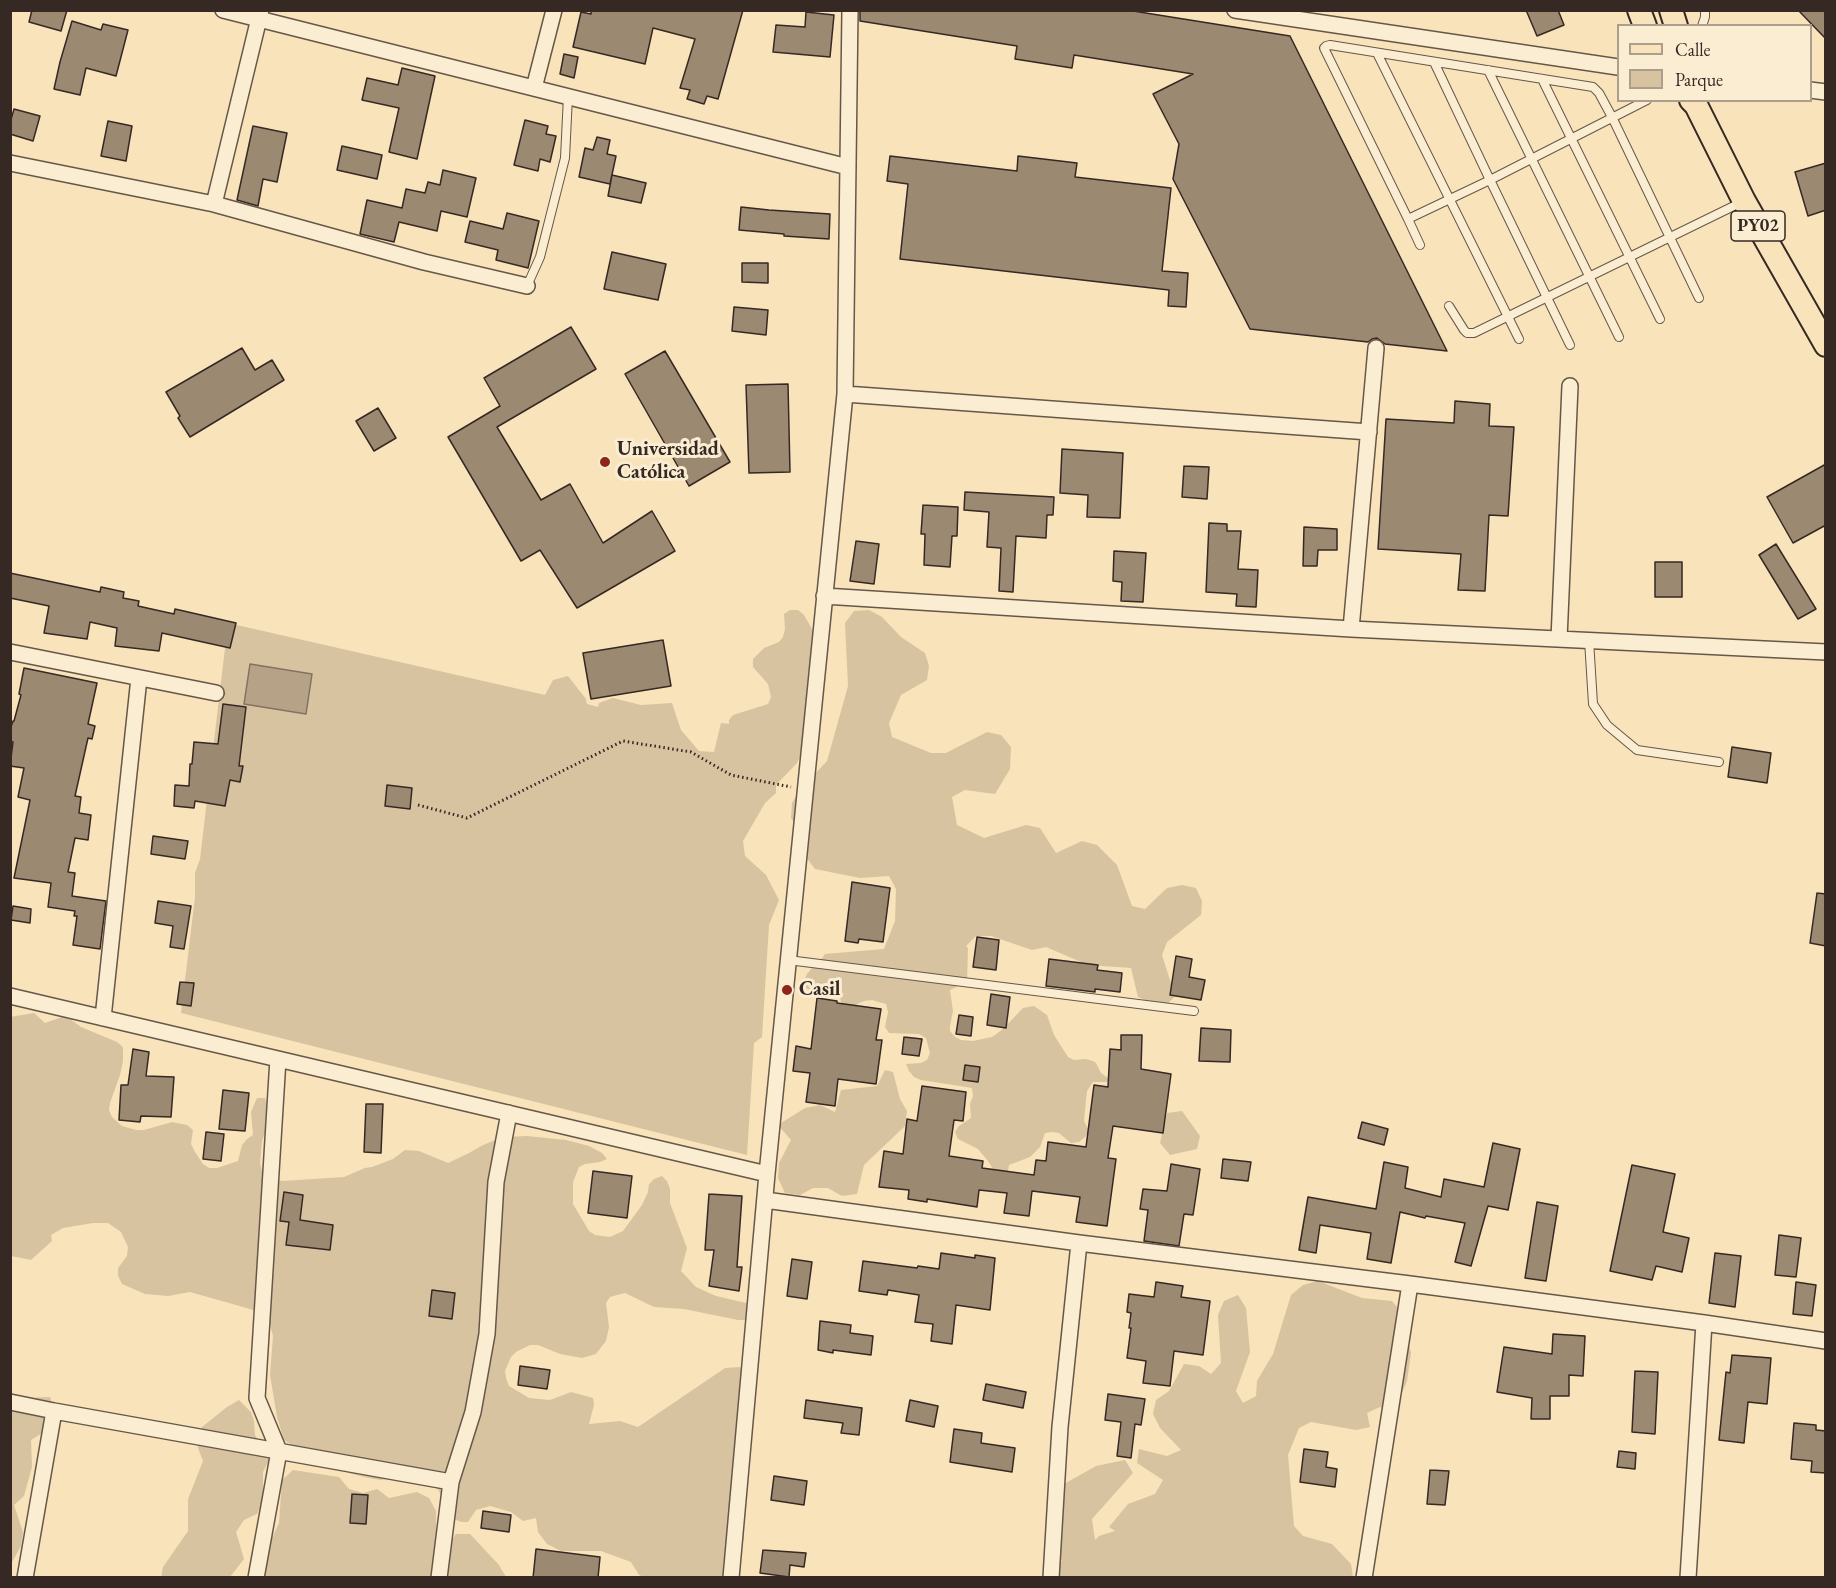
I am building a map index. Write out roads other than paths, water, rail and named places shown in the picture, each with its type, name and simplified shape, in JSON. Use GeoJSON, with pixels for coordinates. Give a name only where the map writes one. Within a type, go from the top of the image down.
{"type":"FeatureCollection","features":[{"type":"Feature","properties":{"kind":"main road","name":"PY02"},"geometry":{"type":"LineString","coordinates":[[1694,102],[1744,201],[1826,345]]}},
{"type":"Feature","properties":{"kind":"street"},"geometry":{"type":"LineString","coordinates":[[223,10],[260,14],[534,88],[848,167]]}},
{"type":"Feature","properties":{"kind":"street"},"geometry":{"type":"LineString","coordinates":[[534,88],[554,10]]}},
{"type":"Feature","properties":{"kind":"street"},"geometry":{"type":"LineString","coordinates":[[731,1578],[767,1174],[845,394],[850,10]]}},
{"type":"Feature","properties":{"kind":"street"},"geometry":{"type":"LineString","coordinates":[[1235,10],[1617,67]]}},
{"type":"Feature","properties":{"kind":"street"},"geometry":{"type":"LineString","coordinates":[[214,204],[260,14]]}},
{"type":"Feature","properties":{"kind":"street"},"geometry":{"type":"LineString","coordinates":[[10,163],[214,204],[424,262],[527,286]]}},
{"type":"Feature","properties":{"kind":"street"},"geometry":{"type":"LineString","coordinates":[[1351,629],[1376,348]]}},
{"type":"Feature","properties":{"kind":"street"},"geometry":{"type":"LineString","coordinates":[[1559,639],[1570,386]]}},
{"type":"Feature","properties":{"kind":"street"},"geometry":{"type":"LineString","coordinates":[[845,394],[1369,432]]}},
{"type":"Feature","properties":{"kind":"street"},"geometry":{"type":"LineString","coordinates":[[824,596],[1351,629],[1826,652]]}},
{"type":"Feature","properties":{"kind":"street"},"geometry":{"type":"LineString","coordinates":[[10,652],[216,693]]}},
{"type":"Feature","properties":{"kind":"street"},"geometry":{"type":"LineString","coordinates":[[104,1018],[140,678]]}},
{"type":"Feature","properties":{"kind":"street"},"geometry":{"type":"LineString","coordinates":[[10,996],[767,1174]]}},
{"type":"Feature","properties":{"kind":"street"},"geometry":{"type":"LineString","coordinates":[[256,1578],[279,1451],[257,1398],[278,1059]]}},
{"type":"Feature","properties":{"kind":"street"},"geometry":{"type":"LineString","coordinates":[[439,1578],[451,1482],[473,1412],[487,1334],[496,1182],[508,1113]]}},
{"type":"Feature","properties":{"kind":"street"},"geometry":{"type":"LineString","coordinates":[[765,1200],[1826,1341]]}},
{"type":"Feature","properties":{"kind":"street"},"geometry":{"type":"LineString","coordinates":[[1051,1578],[1060,1427],[1078,1243]]}},
{"type":"Feature","properties":{"kind":"street"},"geometry":{"type":"LineString","coordinates":[[1364,1578],[1410,1284]]}},
{"type":"Feature","properties":{"kind":"street"},"geometry":{"type":"LineString","coordinates":[[1688,1578],[1704,1323]]}},
{"type":"Feature","properties":{"kind":"street"},"geometry":{"type":"LineString","coordinates":[[10,1402],[451,1482]]}},
{"type":"Feature","properties":{"kind":"street"},"geometry":{"type":"LineString","coordinates":[[25,1578],[54,1411]]}},
{"type":"Feature","properties":{"kind":"lane"},"geometry":{"type":"LineString","coordinates":[[1420,245],[1324,48],[1330,45],[1593,87],[1599,93],[1612,117],[1699,298]]}},
{"type":"Feature","properties":{"kind":"lane"},"geometry":{"type":"LineString","coordinates":[[1377,52],[1519,339]]}},
{"type":"Feature","properties":{"kind":"lane"},"geometry":{"type":"LineString","coordinates":[[1434,62],[1570,345]]}},
{"type":"Feature","properties":{"kind":"lane"},"geometry":{"type":"LineString","coordinates":[[1488,70],[1530,160],[1619,337]]}},
{"type":"Feature","properties":{"kind":"lane"},"geometry":{"type":"LineString","coordinates":[[1542,79],[1660,319]]}},
{"type":"Feature","properties":{"kind":"lane"},"geometry":{"type":"LineString","coordinates":[[527,286],[540,257],[565,158],[568,96]]}},
{"type":"Feature","properties":{"kind":"lane"},"geometry":{"type":"LineString","coordinates":[[1408,219],[1451,200],[1643,102]]}},
{"type":"Feature","properties":{"kind":"lane"},"geometry":{"type":"LineString","coordinates":[[1449,306],[1464,330],[1467,333],[1474,333],[1744,201]]}},
{"type":"Feature","properties":{"kind":"lane"},"geometry":{"type":"LineString","coordinates":[[1589,640],[1593,704],[1607,725],[1637,750],[1719,762]]}},
{"type":"Feature","properties":{"kind":"lane"},"geometry":{"type":"LineString","coordinates":[[788,960],[1194,1011]]}},
{"type":"Feature","properties":{"kind":"place","name":"Universidad Católica"},"geometry":{"type":"Point","coordinates":[605,462]}},
{"type":"Feature","properties":{"kind":"place","name":"Casil"},"geometry":{"type":"Point","coordinates":[787,990]}}]}
